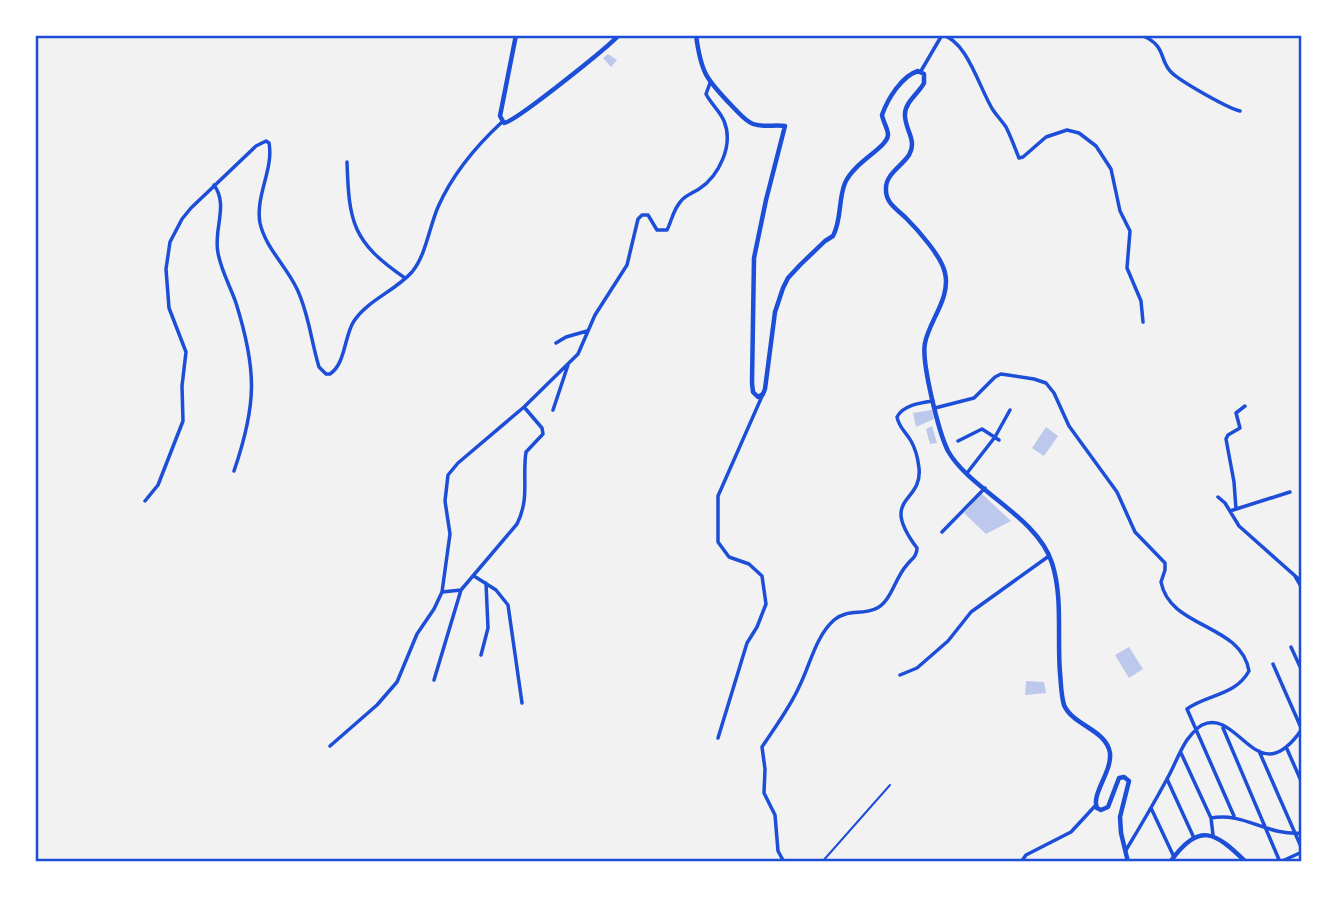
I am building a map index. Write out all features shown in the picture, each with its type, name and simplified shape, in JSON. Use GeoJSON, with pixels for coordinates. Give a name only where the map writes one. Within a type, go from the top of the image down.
{"type":"FeatureCollection","features":[{"type":"Feature","properties":{"kind":"street"},"geometry":{"type":"LineString","coordinates":[[502,122],[501,112],[516,35]]}},
{"type":"Feature","properties":{"kind":"street"},"geometry":{"type":"LineString","coordinates":[[145,501],[159,485],[185,413],[181,392],[186,352],[169,308],[167,253],[182,219],[214,185],[256,146],[266,141],[269,143],[269,161],[259,213],[260,225],[303,302],[319,367],[326,374],[330,373],[338,364],[354,321],[369,306],[390,292],[417,263],[450,183],[474,148],[502,122],[510,122],[528,110],[620,35]]}},
{"type":"Feature","properties":{"kind":"street"},"geometry":{"type":"LineString","coordinates":[[696,35],[701,66],[710,83],[747,121],[762,126],[785,126],[760,228],[752,278],[752,383],[755,396],[763,394]]}},
{"type":"Feature","properties":{"kind":"street"},"geometry":{"type":"LineString","coordinates":[[1021,862],[1026,855],[1071,832],[1096,806],[1097,796],[1108,769],[1110,753],[1103,740],[1073,717],[1064,705],[1059,663],[1056,587],[1049,556],[1008,507],[967,473],[950,454],[933,401],[924,349],[945,292],[945,272],[906,217],[891,204],[886,191],[888,180],[912,148],[905,113],[924,83],[921,71],[942,35],[946,35],[960,49],[973,69],[992,109],[1005,125],[1019,158],[1046,137],[1068,130],[1085,136],[1104,156],[1111,169],[1119,209],[1130,231],[1127,268],[1141,301],[1143,322]]}},
{"type":"Feature","properties":{"kind":"street"},"geometry":{"type":"LineString","coordinates":[[1141,35],[1152,40],[1161,49],[1170,72],[1240,111]]}},
{"type":"Feature","properties":{"kind":"street"},"geometry":{"type":"LineString","coordinates":[[718,737],[747,643],[766,604],[762,576],[749,564],[729,557],[718,541],[718,496],[763,394],[775,312],[783,288],[800,265],[825,240],[833,236],[838,224],[845,183],[858,164],[887,140],[888,132],[882,117],[885,108],[904,80],[915,71],[921,71]]}},
{"type":"Feature","properties":{"kind":"street"},"geometry":{"type":"LineString","coordinates":[[330,746],[377,705],[397,682],[417,634],[442,592],[450,534],[445,501],[448,475],[467,455],[524,407],[582,348],[587,331],[627,265],[638,219],[642,215],[648,215],[657,230],[667,230],[673,212],[682,198],[699,189],[719,169],[726,128],[707,96],[706,88],[710,83]]}},
{"type":"Feature","properties":{"kind":"street"},"geometry":{"type":"LineString","coordinates":[[347,162],[348,203],[356,229],[381,260],[405,278]]}},
{"type":"Feature","properties":{"kind":"street"},"geometry":{"type":"LineString","coordinates":[[214,185],[221,197],[216,239],[218,252],[245,334],[251,367],[249,423],[234,471]]}},
{"type":"Feature","properties":{"kind":"street"},"geometry":{"type":"LineString","coordinates":[[556,342],[587,331]]}},
{"type":"Feature","properties":{"kind":"street"},"geometry":{"type":"LineString","coordinates":[[553,410],[569,363]]}},
{"type":"Feature","properties":{"kind":"street"},"geometry":{"type":"LineString","coordinates":[[935,408],[974,398],[1001,374],[1034,379],[1052,388],[1067,423],[1117,492],[1135,533],[1165,563],[1161,582],[1166,594],[1187,616],[1227,638],[1245,658],[1249,671],[1239,685],[1188,709],[1234,816]]}},
{"type":"Feature","properties":{"kind":"street"},"geometry":{"type":"LineString","coordinates":[[783,862],[778,851],[775,815],[764,793],[762,747],[786,712],[830,625],[843,614],[879,607],[888,597],[899,574],[917,554],[918,548],[908,538],[902,524],[901,511],[918,480],[919,467],[912,442],[899,426],[897,417],[908,407],[933,401]]}},
{"type":"Feature","properties":{"kind":"street"},"geometry":{"type":"LineString","coordinates":[[1236,509],[1226,439],[1240,429],[1236,413],[1245,406]]}},
{"type":"Feature","properties":{"kind":"street"},"geometry":{"type":"LineString","coordinates":[[434,680],[461,590],[517,524],[523,511],[526,500],[526,452],[543,434],[542,428],[524,407]]}},
{"type":"Feature","properties":{"kind":"street"},"geometry":{"type":"LineString","coordinates":[[967,473],[997,438],[1010,410]]}},
{"type":"Feature","properties":{"kind":"street"},"geometry":{"type":"LineString","coordinates":[[958,441],[982,429],[997,438]]}},
{"type":"Feature","properties":{"kind":"street"},"geometry":{"type":"LineString","coordinates":[[942,532],[985,488]]}},
{"type":"Feature","properties":{"kind":"street"},"geometry":{"type":"LineString","coordinates":[[1230,511],[1290,492]]}},
{"type":"Feature","properties":{"kind":"street"},"geometry":{"type":"LineString","coordinates":[[1218,497],[1225,503],[1239,526],[1302,582]]}},
{"type":"Feature","properties":{"kind":"street"},"geometry":{"type":"LineString","coordinates":[[900,675],[917,668],[948,641],[971,612],[1049,556]]}},
{"type":"Feature","properties":{"kind":"street"},"geometry":{"type":"LineString","coordinates":[[1292,573],[1302,589]]}},
{"type":"Feature","properties":{"kind":"street"},"geometry":{"type":"LineString","coordinates":[[474,576],[486,583],[509,605],[522,703]]}},
{"type":"Feature","properties":{"kind":"street"},"geometry":{"type":"LineString","coordinates":[[481,655],[488,628],[486,583]]}},
{"type":"Feature","properties":{"kind":"street"},"geometry":{"type":"LineString","coordinates":[[442,592],[461,590]]}},
{"type":"Feature","properties":{"kind":"street"},"geometry":{"type":"LineString","coordinates":[[1291,648],[1302,671]]}},
{"type":"Feature","properties":{"kind":"street"},"geometry":{"type":"LineString","coordinates":[[1125,851],[1186,741],[1196,729],[1207,723],[1223,726],[1259,751],[1272,754],[1287,749],[1302,730],[1273,664]]}},
{"type":"Feature","properties":{"kind":"street"},"geometry":{"type":"LineString","coordinates":[[1223,726],[1280,862],[1302,850],[1259,751]]}},
{"type":"Feature","properties":{"kind":"street"},"geometry":{"type":"LineString","coordinates":[[1287,749],[1302,783]]}},
{"type":"Feature","properties":{"kind":"street"},"geometry":{"type":"LineString","coordinates":[[1181,753],[1210,818],[1213,835]]}},
{"type":"Feature","properties":{"kind":"street"},"geometry":{"type":"LineString","coordinates":[[1096,806],[1099,810],[1106,809],[1118,780],[1121,777],[1128,779],[1120,817],[1128,862]]}},
{"type":"Feature","properties":{"kind":"street"},"geometry":{"type":"LineString","coordinates":[[1167,779],[1195,838]]}},
{"type":"Feature","properties":{"kind":"street"},"geometry":{"type":"LineString","coordinates":[[1151,808],[1172,860],[1195,838],[1213,835],[1227,843],[1246,862]]}},
{"type":"Feature","properties":{"kind":"street"},"geometry":{"type":"LineString","coordinates":[[1210,818],[1234,816],[1265,829],[1302,833]]}},
{"type":"Feature","properties":{"kind":"path"},"geometry":{"type":"LineString","coordinates":[[822,862],[890,785]]}},
{"type":"Feature","properties":{"kind":"building"},"geometry":{"type":"Polygon","coordinates":[[[608,54],[617,60],[611,67],[603,58],[608,54]]]}},
{"type":"Feature","properties":{"kind":"building"},"geometry":{"type":"Polygon","coordinates":[[[932,410],[934,419],[916,427],[913,413],[932,410]]]}},
{"type":"Feature","properties":{"kind":"building"},"geometry":{"type":"Polygon","coordinates":[[[932,426],[937,443],[930,444],[926,429],[932,426]]]}},
{"type":"Feature","properties":{"kind":"building"},"geometry":{"type":"Polygon","coordinates":[[[1046,427],[1058,436],[1044,456],[1032,448],[1046,427]]]}},
{"type":"Feature","properties":{"kind":"building"},"geometry":{"type":"Polygon","coordinates":[[[981,493],[1011,521],[986,534],[964,513],[981,493]]]}},
{"type":"Feature","properties":{"kind":"building"},"geometry":{"type":"Polygon","coordinates":[[[1129,647],[1143,669],[1129,678],[1115,655],[1129,647]]]}},
{"type":"Feature","properties":{"kind":"building"},"geometry":{"type":"Polygon","coordinates":[[[1026,681],[1044,682],[1046,693],[1025,695],[1026,681]]]}}]}
